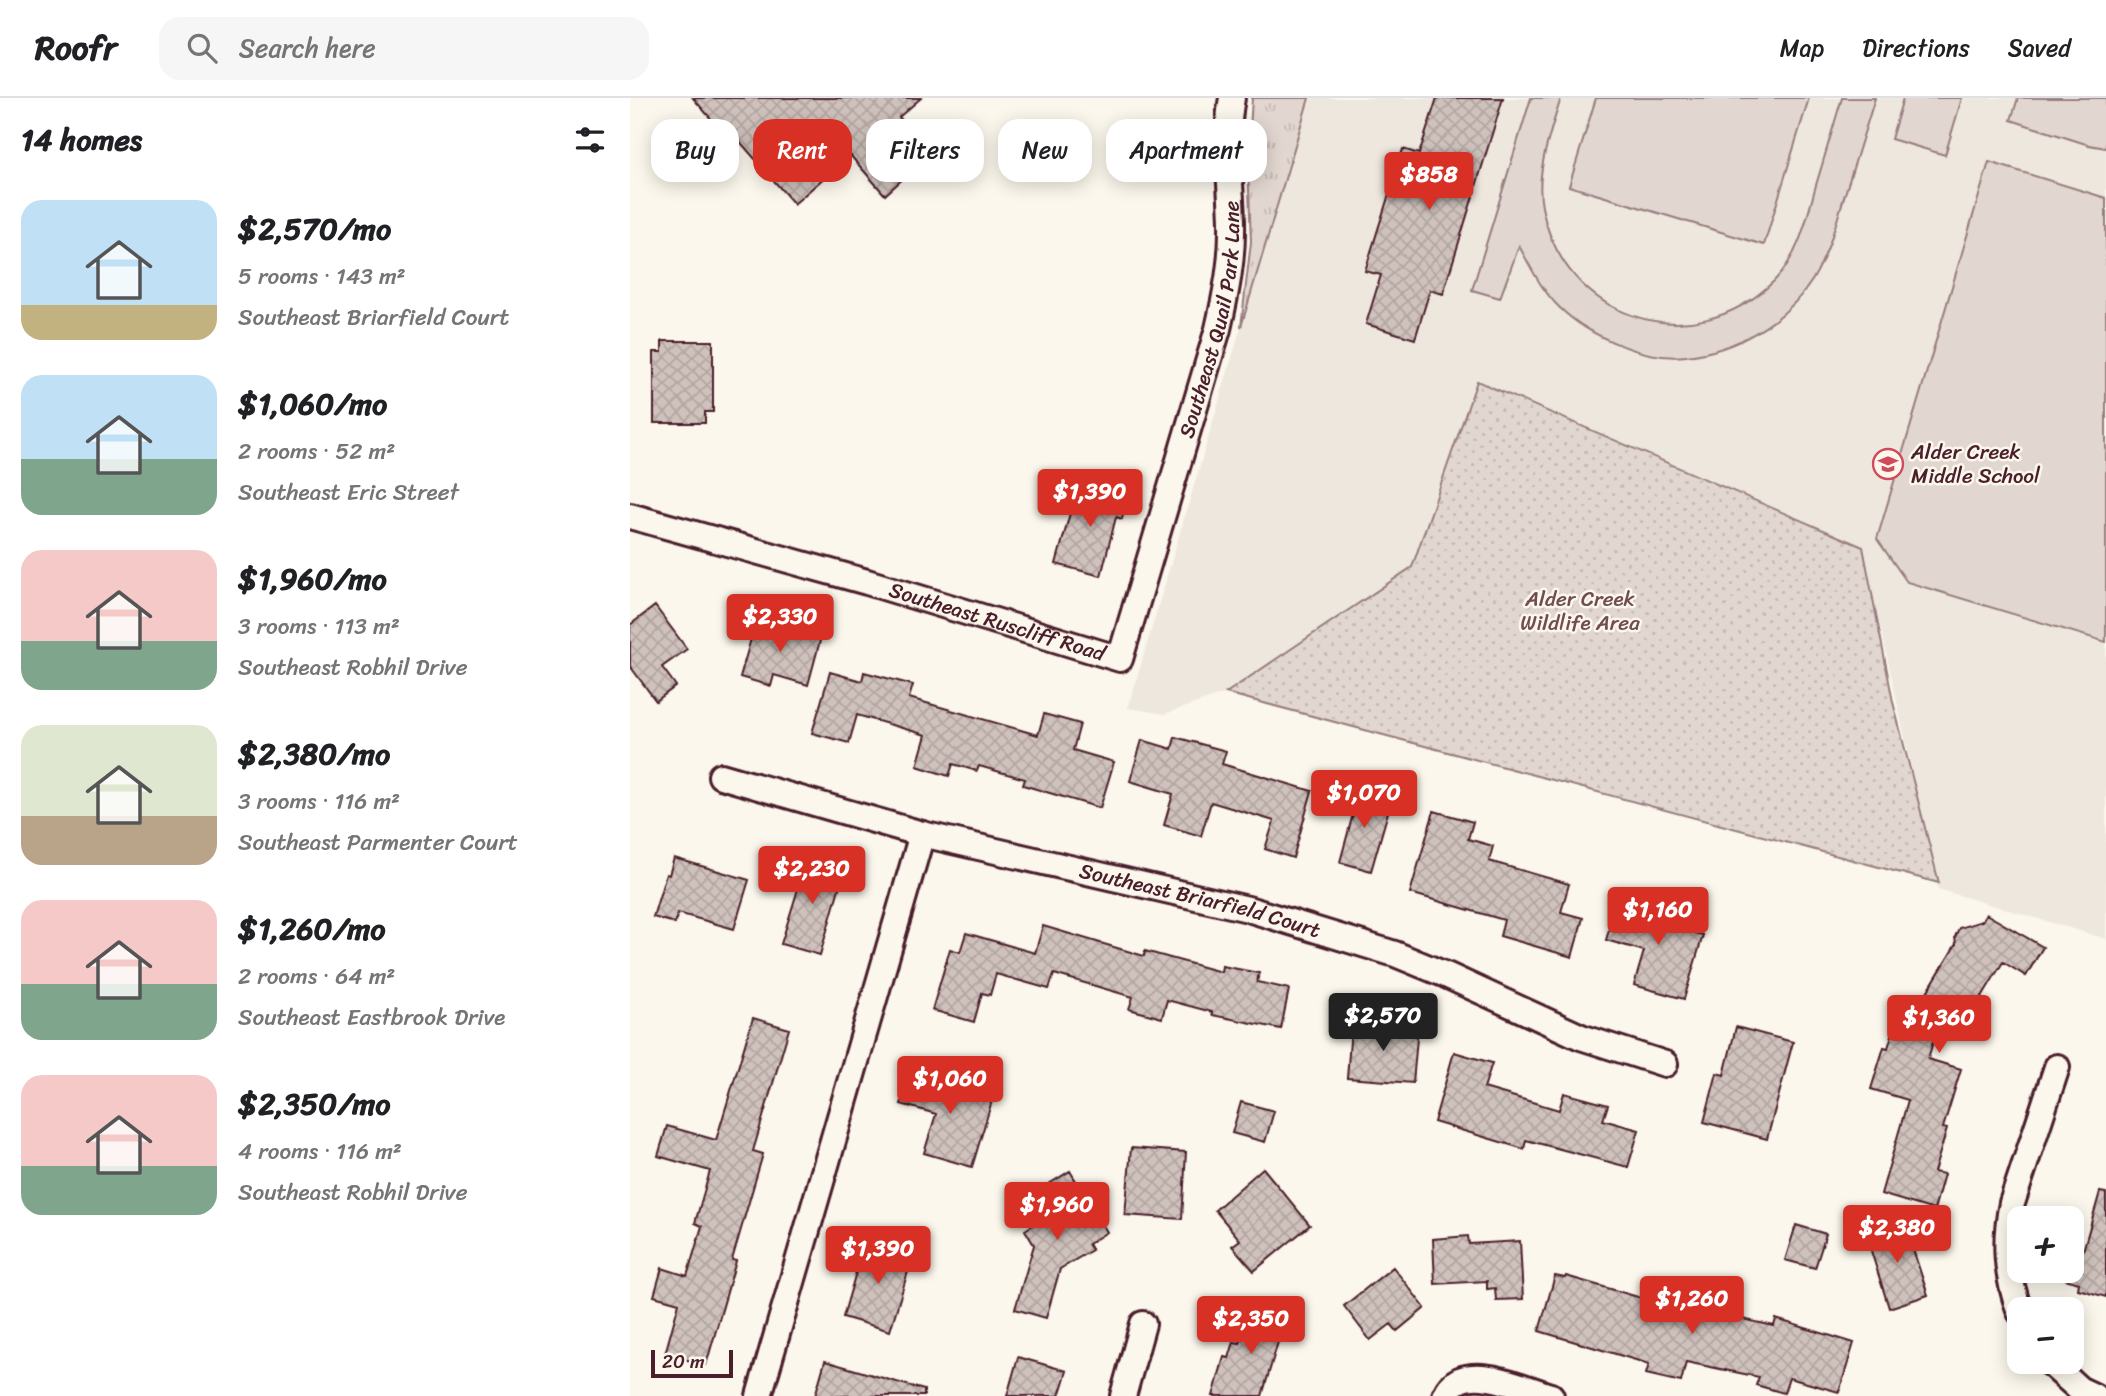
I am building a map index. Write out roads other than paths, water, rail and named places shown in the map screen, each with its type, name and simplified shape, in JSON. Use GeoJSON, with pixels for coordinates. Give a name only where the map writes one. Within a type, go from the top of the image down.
{"type":"FeatureCollection","features":[{"type":"Feature","properties":{"kind":"street","name":"Southeast Quail Park Lane"},"geometry":{"type":"LineString","coordinates":[[1121,659],[1218,329],[1229,280],[1232,224],[1228,164],[1232,98]]}},
{"type":"Feature","properties":{"kind":"street","name":"Southeast Ruscliff Road"},"geometry":{"type":"LineString","coordinates":[[630,516],[867,582],[1121,659]]}},
{"type":"Feature","properties":{"kind":"street","name":"Southeast Briarfield Court"},"geometry":{"type":"LineString","coordinates":[[721,776],[922,834],[1290,920],[1395,954],[1581,1037],[1664,1064]]}},
{"type":"Feature","properties":{"kind":"street"},"geometry":{"type":"LineString","coordinates":[[759,1396],[922,834]]}},
{"type":"Feature","properties":{"kind":"street"},"geometry":{"type":"LineString","coordinates":[[2015,1297],[2009,1279],[2007,1225],[2057,1066]]}},
{"type":"Feature","properties":{"kind":"street"},"geometry":{"type":"LineString","coordinates":[[1123,1396],[1143,1324]]}},
{"type":"Feature","properties":{"kind":"street"},"geometry":{"type":"LineString","coordinates":[[2062,1374],[2079,1389],[2094,1396]]}},
{"type":"Feature","properties":{"kind":"street"},"geometry":{"type":"LineString","coordinates":[[1445,1396],[1448,1389],[1459,1379],[1477,1375],[1550,1396]]}},
{"type":"Feature","properties":{"kind":"place","name":"Alder Creek Middle School"},"geometry":{"type":"Point","coordinates":[1888,464]}},
{"type":"Feature","properties":{"kind":"park label","name":"Alder Creek Wildlife Area"},"geometry":{"type":"Point","coordinates":[1580,611]}}]}
